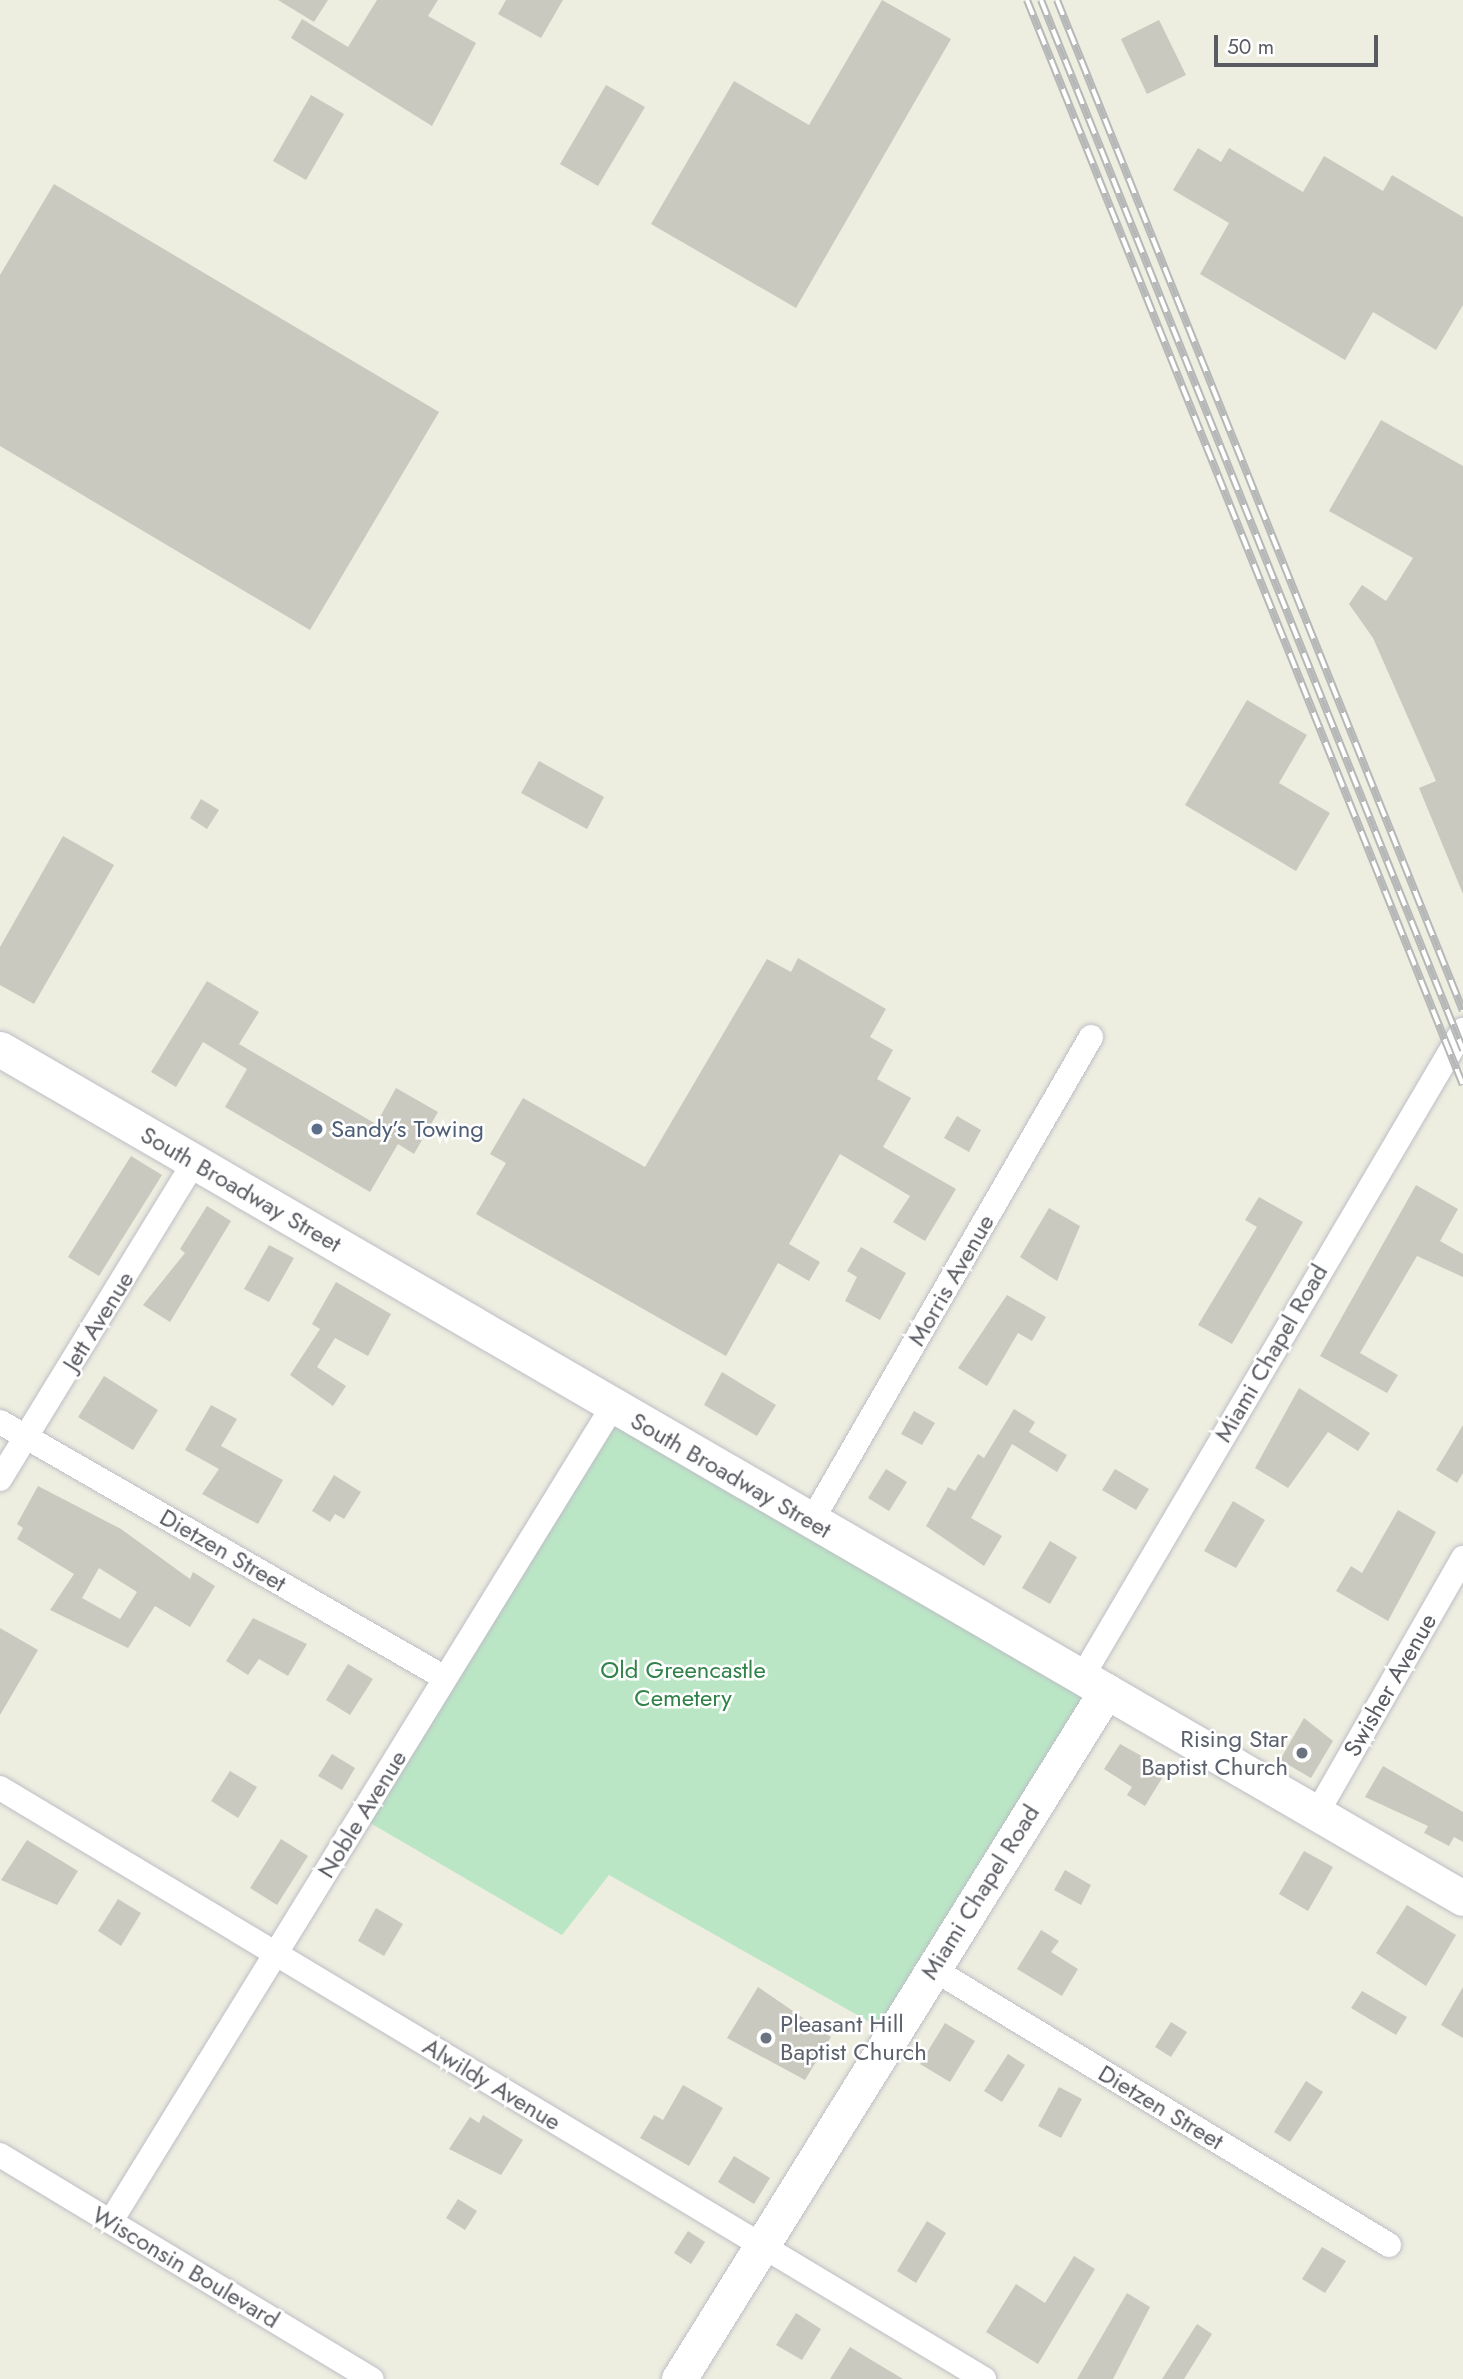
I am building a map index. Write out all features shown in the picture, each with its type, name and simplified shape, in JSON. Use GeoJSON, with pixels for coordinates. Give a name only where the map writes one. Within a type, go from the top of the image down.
{"type":"FeatureCollection","features":[{"type":"Feature","properties":{"kind":"street","name":"Miami Chapel Road"},"geometry":{"type":"LineString","coordinates":[[679,2379],[759,2244],[933,1969],[1463,1030]]}},
{"type":"Feature","properties":{"kind":"street","name":"Morris Avenue"},"geometry":{"type":"LineString","coordinates":[[811,1522],[1091,1037]]}},
{"type":"Feature","properties":{"kind":"street","name":"South Broadway Street"},"geometry":{"type":"LineString","coordinates":[[0,1049],[1463,1898]]}},
{"type":"Feature","properties":{"kind":"street","name":"Jett Avenue"},"geometry":{"type":"LineString","coordinates":[[0,1479],[194,1163]]}},
{"type":"Feature","properties":{"kind":"street","name":"Noble Avenue"},"geometry":{"type":"LineString","coordinates":[[111,2221],[613,1406]]}},
{"type":"Feature","properties":{"kind":"street","name":"Dietzen Street"},"geometry":{"type":"LineString","coordinates":[[0,1422],[445,1678]]}},
{"type":"Feature","properties":{"kind":"street","name":"Swisher Avenue"},"geometry":{"type":"LineString","coordinates":[[1317,1813],[1463,1558]]}},
{"type":"Feature","properties":{"kind":"street","name":"Alwildy Avenue"},"geometry":{"type":"LineString","coordinates":[[0,1788],[984,2379]]}},
{"type":"Feature","properties":{"kind":"street","name":"Dietzen Street"},"geometry":{"type":"LineString","coordinates":[[933,1969],[1389,2245]]}},
{"type":"Feature","properties":{"kind":"street","name":"Wisconsin Boulevard"},"geometry":{"type":"LineString","coordinates":[[0,2155],[372,2379]]}},
{"type":"Feature","properties":{"kind":"green space","name":"Old Greencastle Cemetery"},"geometry":{"type":"Polygon","coordinates":[[[613,1406],[1106,1691],[891,2034],[609,1875],[562,1935],[360,1817],[613,1406]]]}},
{"type":"Feature","properties":{"kind":"building"},"geometry":{"type":"Polygon","coordinates":[[[278,0],[328,0],[314,22],[278,0]]]}},
{"type":"Feature","properties":{"kind":"building"},"geometry":{"type":"Polygon","coordinates":[[[377,0],[438,0],[428,16],[476,43],[432,126],[291,38],[302,19],[348,47],[377,0]]]}},
{"type":"Feature","properties":{"kind":"building"},"geometry":{"type":"Polygon","coordinates":[[[506,0],[563,0],[541,38],[498,14],[506,0]]]}},
{"type":"Feature","properties":{"kind":"building"},"geometry":{"type":"Polygon","coordinates":[[[882,0],[951,39],[796,308],[651,224],[734,81],[809,125],[882,0]]]}},
{"type":"Feature","properties":{"kind":"building"},"geometry":{"type":"Polygon","coordinates":[[[1159,20],[1186,75],[1147,94],[1121,39],[1159,20]]]}},
{"type":"Feature","properties":{"kind":"building"},"geometry":{"type":"Polygon","coordinates":[[[606,85],[645,107],[598,186],[560,164],[606,85]]]}},
{"type":"Feature","properties":{"kind":"building"},"geometry":{"type":"Polygon","coordinates":[[[311,95],[344,114],[306,180],[273,161],[311,95]]]}},
{"type":"Feature","properties":{"kind":"building"},"geometry":{"type":"Polygon","coordinates":[[[1198,148],[1221,162],[1229,148],[1303,192],[1324,156],[1383,191],[1392,175],[1463,217],[1463,305],[1436,350],[1373,312],[1345,360],[1200,274],[1229,223],[1173,190],[1198,148]]]}},
{"type":"Feature","properties":{"kind":"building"},"geometry":{"type":"Polygon","coordinates":[[[54,184],[439,412],[310,630],[0,446],[0,275],[54,184]]]}},
{"type":"Feature","properties":{"kind":"building"},"geometry":{"type":"Polygon","coordinates":[[[1381,420],[1463,466],[1463,894],[1419,788],[1436,781],[1373,638],[1349,604],[1362,585],[1386,601],[1413,558],[1329,511],[1381,420]]]}},
{"type":"Feature","properties":{"kind":"building"},"geometry":{"type":"Polygon","coordinates":[[[1247,700],[1307,735],[1279,783],[1330,813],[1296,871],[1185,805],[1247,700]]]}},
{"type":"Feature","properties":{"kind":"building"},"geometry":{"type":"Polygon","coordinates":[[[539,761],[604,797],[587,829],[521,793],[539,761]]]}},
{"type":"Feature","properties":{"kind":"building"},"geometry":{"type":"Polygon","coordinates":[[[201,799],[219,810],[207,829],[190,818],[201,799]]]}},
{"type":"Feature","properties":{"kind":"building"},"geometry":{"type":"Polygon","coordinates":[[[63,836],[114,865],[34,1004],[0,985],[0,947],[63,836]]]}},
{"type":"Feature","properties":{"kind":"building"},"geometry":{"type":"Polygon","coordinates":[[[798,958],[886,1009],[870,1037],[893,1050],[877,1079],[911,1098],[883,1147],[956,1189],[925,1241],[893,1222],[910,1196],[840,1154],[789,1244],[820,1262],[809,1281],[778,1263],[726,1356],[476,1214],[506,1163],[490,1154],[523,1098],[645,1167],[767,959],[791,972],[798,958]]]}},
{"type":"Feature","properties":{"kind":"building"},"geometry":{"type":"Polygon","coordinates":[[[207,981],[259,1012],[239,1044],[376,1124],[396,1088],[438,1112],[414,1154],[398,1144],[370,1192],[225,1107],[247,1069],[203,1042],[176,1087],[151,1072],[207,981]]]}},
{"type":"Feature","properties":{"kind":"building"},"geometry":{"type":"Polygon","coordinates":[[[957,1116],[981,1130],[969,1152],[944,1138],[957,1116]]]}},
{"type":"Feature","properties":{"kind":"building"},"geometry":{"type":"Polygon","coordinates":[[[131,1156],[162,1175],[99,1276],[68,1257],[131,1156]]]}},
{"type":"Feature","properties":{"kind":"building"},"geometry":{"type":"Polygon","coordinates":[[[1416,1185],[1458,1209],[1440,1241],[1463,1254],[1463,1277],[1417,1256],[1360,1353],[1398,1375],[1387,1393],[1320,1356],[1416,1185]]]}},
{"type":"Feature","properties":{"kind":"building"},"geometry":{"type":"Polygon","coordinates":[[[1259,1197],[1303,1222],[1232,1344],[1198,1325],[1257,1227],[1245,1220],[1259,1197]]]}},
{"type":"Feature","properties":{"kind":"building"},"geometry":{"type":"Polygon","coordinates":[[[207,1206],[231,1221],[170,1322],[143,1305],[185,1253],[180,1249],[207,1206]]]}},
{"type":"Feature","properties":{"kind":"building"},"geometry":{"type":"Polygon","coordinates":[[[1049,1208],[1080,1226],[1057,1281],[1020,1257],[1049,1208]]]}},
{"type":"Feature","properties":{"kind":"building"},"geometry":{"type":"Polygon","coordinates":[[[269,1245],[294,1258],[269,1302],[244,1289],[269,1245]]]}},
{"type":"Feature","properties":{"kind":"building"},"geometry":{"type":"Polygon","coordinates":[[[861,1247],[906,1273],[880,1320],[845,1301],[857,1277],[847,1271],[861,1247]]]}},
{"type":"Feature","properties":{"kind":"building"},"geometry":{"type":"Polygon","coordinates":[[[336,1282],[391,1314],[368,1356],[335,1338],[317,1367],[346,1386],[333,1406],[290,1375],[320,1329],[312,1324],[336,1282]]]}},
{"type":"Feature","properties":{"kind":"building"},"geometry":{"type":"Polygon","coordinates":[[[1007,1295],[1046,1317],[1032,1341],[1018,1333],[987,1386],[958,1368],[1007,1295]]]}},
{"type":"Feature","properties":{"kind":"building"},"geometry":{"type":"Polygon","coordinates":[[[722,1372],[776,1405],[757,1436],[704,1405],[722,1372]]]}},
{"type":"Feature","properties":{"kind":"building"},"geometry":{"type":"Polygon","coordinates":[[[104,1376],[158,1410],[133,1450],[78,1417],[104,1376]]]}},
{"type":"Feature","properties":{"kind":"building"},"geometry":{"type":"Polygon","coordinates":[[[1299,1388],[1370,1433],[1358,1451],[1328,1432],[1288,1488],[1255,1468],[1299,1388]]]}},
{"type":"Feature","properties":{"kind":"building"},"geometry":{"type":"Polygon","coordinates":[[[211,1405],[237,1419],[221,1446],[283,1480],[258,1524],[202,1494],[219,1469],[185,1450],[211,1405]]]}},
{"type":"Feature","properties":{"kind":"building"},"geometry":{"type":"Polygon","coordinates":[[[1014,1409],[1035,1422],[1029,1432],[1067,1455],[1057,1472],[1012,1444],[971,1518],[1002,1536],[984,1566],[926,1526],[948,1487],[955,1491],[978,1454],[984,1458],[1014,1409]]]}},
{"type":"Feature","properties":{"kind":"building"},"geometry":{"type":"Polygon","coordinates":[[[914,1411],[935,1423],[922,1445],[901,1434],[914,1411]]]}},
{"type":"Feature","properties":{"kind":"building"},"geometry":{"type":"Polygon","coordinates":[[[1463,1425],[1463,1473],[1457,1483],[1436,1470],[1463,1425]]]}},
{"type":"Feature","properties":{"kind":"building"},"geometry":{"type":"Polygon","coordinates":[[[886,1469],[907,1482],[889,1511],[868,1498],[886,1469]]]}},
{"type":"Feature","properties":{"kind":"building"},"geometry":{"type":"Polygon","coordinates":[[[1115,1469],[1149,1489],[1136,1510],[1102,1490],[1115,1469]]]}},
{"type":"Feature","properties":{"kind":"building"},"geometry":{"type":"Polygon","coordinates":[[[334,1475],[361,1492],[344,1519],[335,1514],[330,1522],[312,1511],[334,1475]]]}},
{"type":"Feature","properties":{"kind":"building"},"geometry":{"type":"Polygon","coordinates":[[[38,1486],[121,1529],[190,1579],[193,1572],[215,1586],[190,1627],[155,1606],[128,1648],[50,1610],[74,1574],[17,1539],[23,1528],[17,1524],[38,1486]],[[99,1568],[82,1598],[120,1619],[137,1592],[99,1568]]]}},
{"type":"Feature","properties":{"kind":"building"},"geometry":{"type":"Polygon","coordinates":[[[1233,1501],[1265,1520],[1236,1568],[1204,1551],[1233,1501]]]}},
{"type":"Feature","properties":{"kind":"building"},"geometry":{"type":"Polygon","coordinates":[[[1398,1510],[1436,1532],[1388,1621],[1336,1591],[1351,1566],[1362,1573],[1398,1510]]]}},
{"type":"Feature","properties":{"kind":"building"},"geometry":{"type":"Polygon","coordinates":[[[1050,1541],[1077,1557],[1050,1604],[1022,1588],[1050,1541]]]}},
{"type":"Feature","properties":{"kind":"building"},"geometry":{"type":"Polygon","coordinates":[[[253,1618],[307,1644],[288,1676],[259,1659],[248,1675],[226,1661],[253,1618]]]}},
{"type":"Feature","properties":{"kind":"building"},"geometry":{"type":"Polygon","coordinates":[[[0,1628],[38,1650],[0,1715],[0,1628]]]}},
{"type":"Feature","properties":{"kind":"building"},"geometry":{"type":"Polygon","coordinates":[[[348,1664],[373,1679],[350,1715],[326,1700],[348,1664]]]}},
{"type":"Feature","properties":{"kind":"building"},"geometry":{"type":"Polygon","coordinates":[[[1304,1718],[1333,1741],[1311,1778],[1280,1760],[1304,1718]]]}},
{"type":"Feature","properties":{"kind":"building"},"geometry":{"type":"Polygon","coordinates":[[[1120,1744],[1167,1770],[1145,1806],[1127,1795],[1132,1787],[1104,1769],[1120,1744]]]}},
{"type":"Feature","properties":{"kind":"building"},"geometry":{"type":"Polygon","coordinates":[[[332,1754],[355,1768],[342,1790],[318,1776],[332,1754]]]}},
{"type":"Feature","properties":{"kind":"building"},"geometry":{"type":"Polygon","coordinates":[[[1383,1766],[1463,1812],[1463,1842],[1454,1837],[1449,1846],[1424,1833],[1428,1826],[1365,1797],[1383,1766]]]}},
{"type":"Feature","properties":{"kind":"building"},"geometry":{"type":"Polygon","coordinates":[[[230,1771],[257,1787],[238,1818],[211,1801],[230,1771]]]}},
{"type":"Feature","properties":{"kind":"building"},"geometry":{"type":"Polygon","coordinates":[[[281,1839],[308,1856],[277,1905],[250,1888],[281,1839]]]}},
{"type":"Feature","properties":{"kind":"building"},"geometry":{"type":"Polygon","coordinates":[[[27,1840],[78,1871],[57,1905],[1,1880],[27,1840]]]}},
{"type":"Feature","properties":{"kind":"building"},"geometry":{"type":"Polygon","coordinates":[[[1304,1851],[1333,1867],[1308,1911],[1279,1894],[1304,1851]]]}},
{"type":"Feature","properties":{"kind":"building"},"geometry":{"type":"Polygon","coordinates":[[[1065,1870],[1091,1885],[1081,1905],[1054,1890],[1065,1870]]]}},
{"type":"Feature","properties":{"kind":"building"},"geometry":{"type":"Polygon","coordinates":[[[118,1899],[141,1913],[121,1946],[98,1931],[118,1899]]]}},
{"type":"Feature","properties":{"kind":"building"},"geometry":{"type":"Polygon","coordinates":[[[1407,1905],[1456,1935],[1426,1986],[1376,1953],[1407,1905]]]}},
{"type":"Feature","properties":{"kind":"building"},"geometry":{"type":"Polygon","coordinates":[[[376,1908],[403,1924],[384,1956],[358,1941],[376,1908]]]}},
{"type":"Feature","properties":{"kind":"building"},"geometry":{"type":"Polygon","coordinates":[[[1041,1930],[1059,1941],[1051,1952],[1078,1969],[1062,1996],[1017,1969],[1041,1930]]]}},
{"type":"Feature","properties":{"kind":"building"},"geometry":{"type":"Polygon","coordinates":[[[758,1987],[831,2037],[805,2080],[727,2038],[758,1987]]]}},
{"type":"Feature","properties":{"kind":"building"},"geometry":{"type":"Polygon","coordinates":[[[1463,1987],[1463,2038],[1441,2025],[1463,1987]]]}},
{"type":"Feature","properties":{"kind":"building"},"geometry":{"type":"Polygon","coordinates":[[[1362,1991],[1407,2017],[1396,2035],[1351,2008],[1362,1991]]]}},
{"type":"Feature","properties":{"kind":"building"},"geometry":{"type":"Polygon","coordinates":[[[1171,2022],[1187,2032],[1171,2057],[1155,2047],[1171,2022]]]}},
{"type":"Feature","properties":{"kind":"building"},"geometry":{"type":"Polygon","coordinates":[[[945,2023],[975,2041],[950,2082],[920,2064],[945,2023]]]}},
{"type":"Feature","properties":{"kind":"building"},"geometry":{"type":"Polygon","coordinates":[[[1008,2054],[1025,2065],[1002,2102],[984,2091],[1008,2054]]]}},
{"type":"Feature","properties":{"kind":"building"},"geometry":{"type":"Polygon","coordinates":[[[1306,2081],[1323,2092],[1290,2142],[1274,2132],[1306,2081]]]}},
{"type":"Feature","properties":{"kind":"building"},"geometry":{"type":"Polygon","coordinates":[[[683,2085],[723,2108],[689,2166],[640,2138],[654,2115],[663,2120],[683,2085]]]}},
{"type":"Feature","properties":{"kind":"building"},"geometry":{"type":"Polygon","coordinates":[[[1059,2087],[1082,2099],[1061,2138],[1038,2126],[1059,2087]]]}},
{"type":"Feature","properties":{"kind":"building"},"geometry":{"type":"Polygon","coordinates":[[[483,2115],[523,2140],[501,2175],[449,2149],[470,2117],[479,2123],[483,2115]]]}},
{"type":"Feature","properties":{"kind":"building"},"geometry":{"type":"Polygon","coordinates":[[[734,2156],[770,2178],[754,2204],[718,2182],[734,2156]]]}},
{"type":"Feature","properties":{"kind":"building"},"geometry":{"type":"Polygon","coordinates":[[[458,2199],[477,2211],[465,2230],[446,2218],[458,2199]]]}},
{"type":"Feature","properties":{"kind":"building"},"geometry":{"type":"Polygon","coordinates":[[[927,2221],[946,2233],[916,2283],[897,2271],[927,2221]]]}},
{"type":"Feature","properties":{"kind":"building"},"geometry":{"type":"Polygon","coordinates":[[[688,2231],[705,2242],[691,2264],[674,2253],[688,2231]]]}},
{"type":"Feature","properties":{"kind":"building"},"geometry":{"type":"Polygon","coordinates":[[[1322,2247],[1346,2261],[1325,2293],[1302,2279],[1322,2247]]]}},
{"type":"Feature","properties":{"kind":"building"},"geometry":{"type":"Polygon","coordinates":[[[1074,2256],[1095,2269],[1038,2364],[986,2332],[1016,2284],[1045,2303],[1074,2256]]]}},
{"type":"Feature","properties":{"kind":"building"},"geometry":{"type":"Polygon","coordinates":[[[1127,2293],[1150,2307],[1113,2379],[1077,2379],[1127,2293]]]}},
{"type":"Feature","properties":{"kind":"building"},"geometry":{"type":"Polygon","coordinates":[[[796,2313],[821,2329],[802,2360],[776,2345],[796,2313]]]}},
{"type":"Feature","properties":{"kind":"building"},"geometry":{"type":"Polygon","coordinates":[[[1197,2324],[1212,2334],[1184,2379],[1162,2379],[1197,2324]]]}},
{"type":"Feature","properties":{"kind":"building"},"geometry":{"type":"Polygon","coordinates":[[[850,2347],[868,2358],[903,2379],[830,2379],[850,2347]]]}},
{"type":"Feature","properties":{"kind":"railway"},"geometry":{"type":"LineString","coordinates":[[1027,0],[1463,1085]]}},
{"type":"Feature","properties":{"kind":"railway"},"geometry":{"type":"LineString","coordinates":[[1041,0],[1463,1050]]}},
{"type":"Feature","properties":{"kind":"railway"},"geometry":{"type":"LineString","coordinates":[[1057,0],[1463,1011]]}},
{"type":"Feature","properties":{"kind":"place","name":"Sandy’s Towing"},"geometry":{"type":"Point","coordinates":[317,1129]}},
{"type":"Feature","properties":{"kind":"place","name":"Rising Star Baptist Church"},"geometry":{"type":"Point","coordinates":[1302,1753]}},
{"type":"Feature","properties":{"kind":"place","name":"Pleasant Hill Baptist Church"},"geometry":{"type":"Point","coordinates":[766,2038]}}]}
